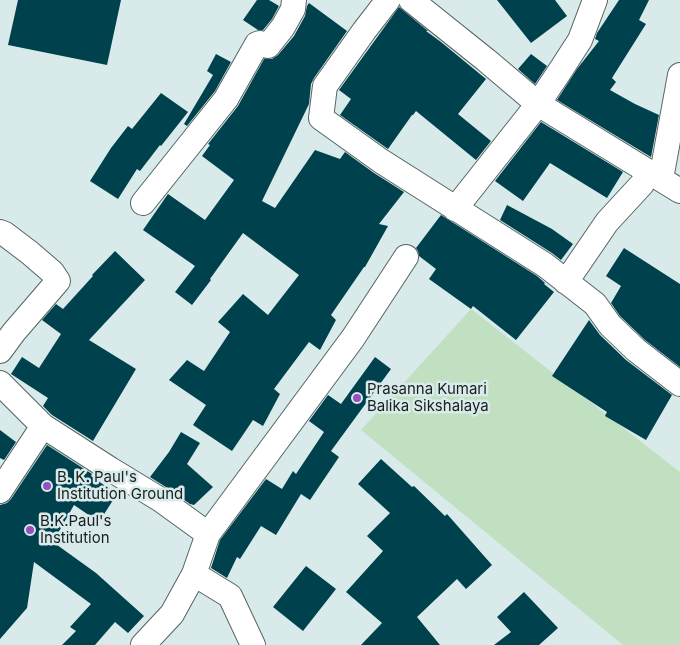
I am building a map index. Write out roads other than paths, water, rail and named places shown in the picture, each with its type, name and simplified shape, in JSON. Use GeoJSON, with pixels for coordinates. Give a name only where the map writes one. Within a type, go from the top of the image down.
{"type":"FeatureCollection","features":[{"type":"Feature","properties":{"kind":"street"},"geometry":{"type":"LineString","coordinates":[[143,203],[226,99],[257,44],[260,43],[268,46],[284,27],[293,10],[294,0]]}},
{"type":"Feature","properties":{"kind":"street"},"geometry":{"type":"LineString","coordinates":[[388,0],[325,86],[321,118],[381,161],[545,266],[594,304],[610,325],[636,350],[680,384]]}},
{"type":"Feature","properties":{"kind":"street"},"geometry":{"type":"LineString","coordinates":[[411,0],[538,104],[661,185]]}},
{"type":"Feature","properties":{"kind":"street"},"geometry":{"type":"LineString","coordinates":[[455,209],[538,104],[580,40],[595,0]]}},
{"type":"Feature","properties":{"kind":"street"},"geometry":{"type":"LineString","coordinates":[[566,282],[607,222],[661,185],[680,76]]}},
{"type":"Feature","properties":{"kind":"street"},"geometry":{"type":"LineString","coordinates":[[0,232],[6,234],[30,253],[52,272],[58,281],[0,351]]}},
{"type":"Feature","properties":{"kind":"street"},"geometry":{"type":"LineString","coordinates":[[143,645],[172,614],[194,574],[208,534],[353,338],[406,257]]}},
{"type":"Feature","properties":{"kind":"street"},"geometry":{"type":"LineString","coordinates":[[0,383],[44,426],[161,500],[208,534]]}},
{"type":"Feature","properties":{"kind":"street"},"geometry":{"type":"LineString","coordinates":[[0,491],[44,426]]}},
{"type":"Feature","properties":{"kind":"street"},"geometry":{"type":"LineString","coordinates":[[194,574],[230,596],[253,645]]}},
{"type":"Feature","properties":{"kind":"place","name":"Prasanna Kumari Balika Sikshalaya"},"geometry":{"type":"Point","coordinates":[357,398]}},
{"type":"Feature","properties":{"kind":"place","name":"B. K. Paul's Institution Ground"},"geometry":{"type":"Point","coordinates":[47,486]}},
{"type":"Feature","properties":{"kind":"place","name":"B.K.Paul's Institution"},"geometry":{"type":"Point","coordinates":[30,530]}}]}
